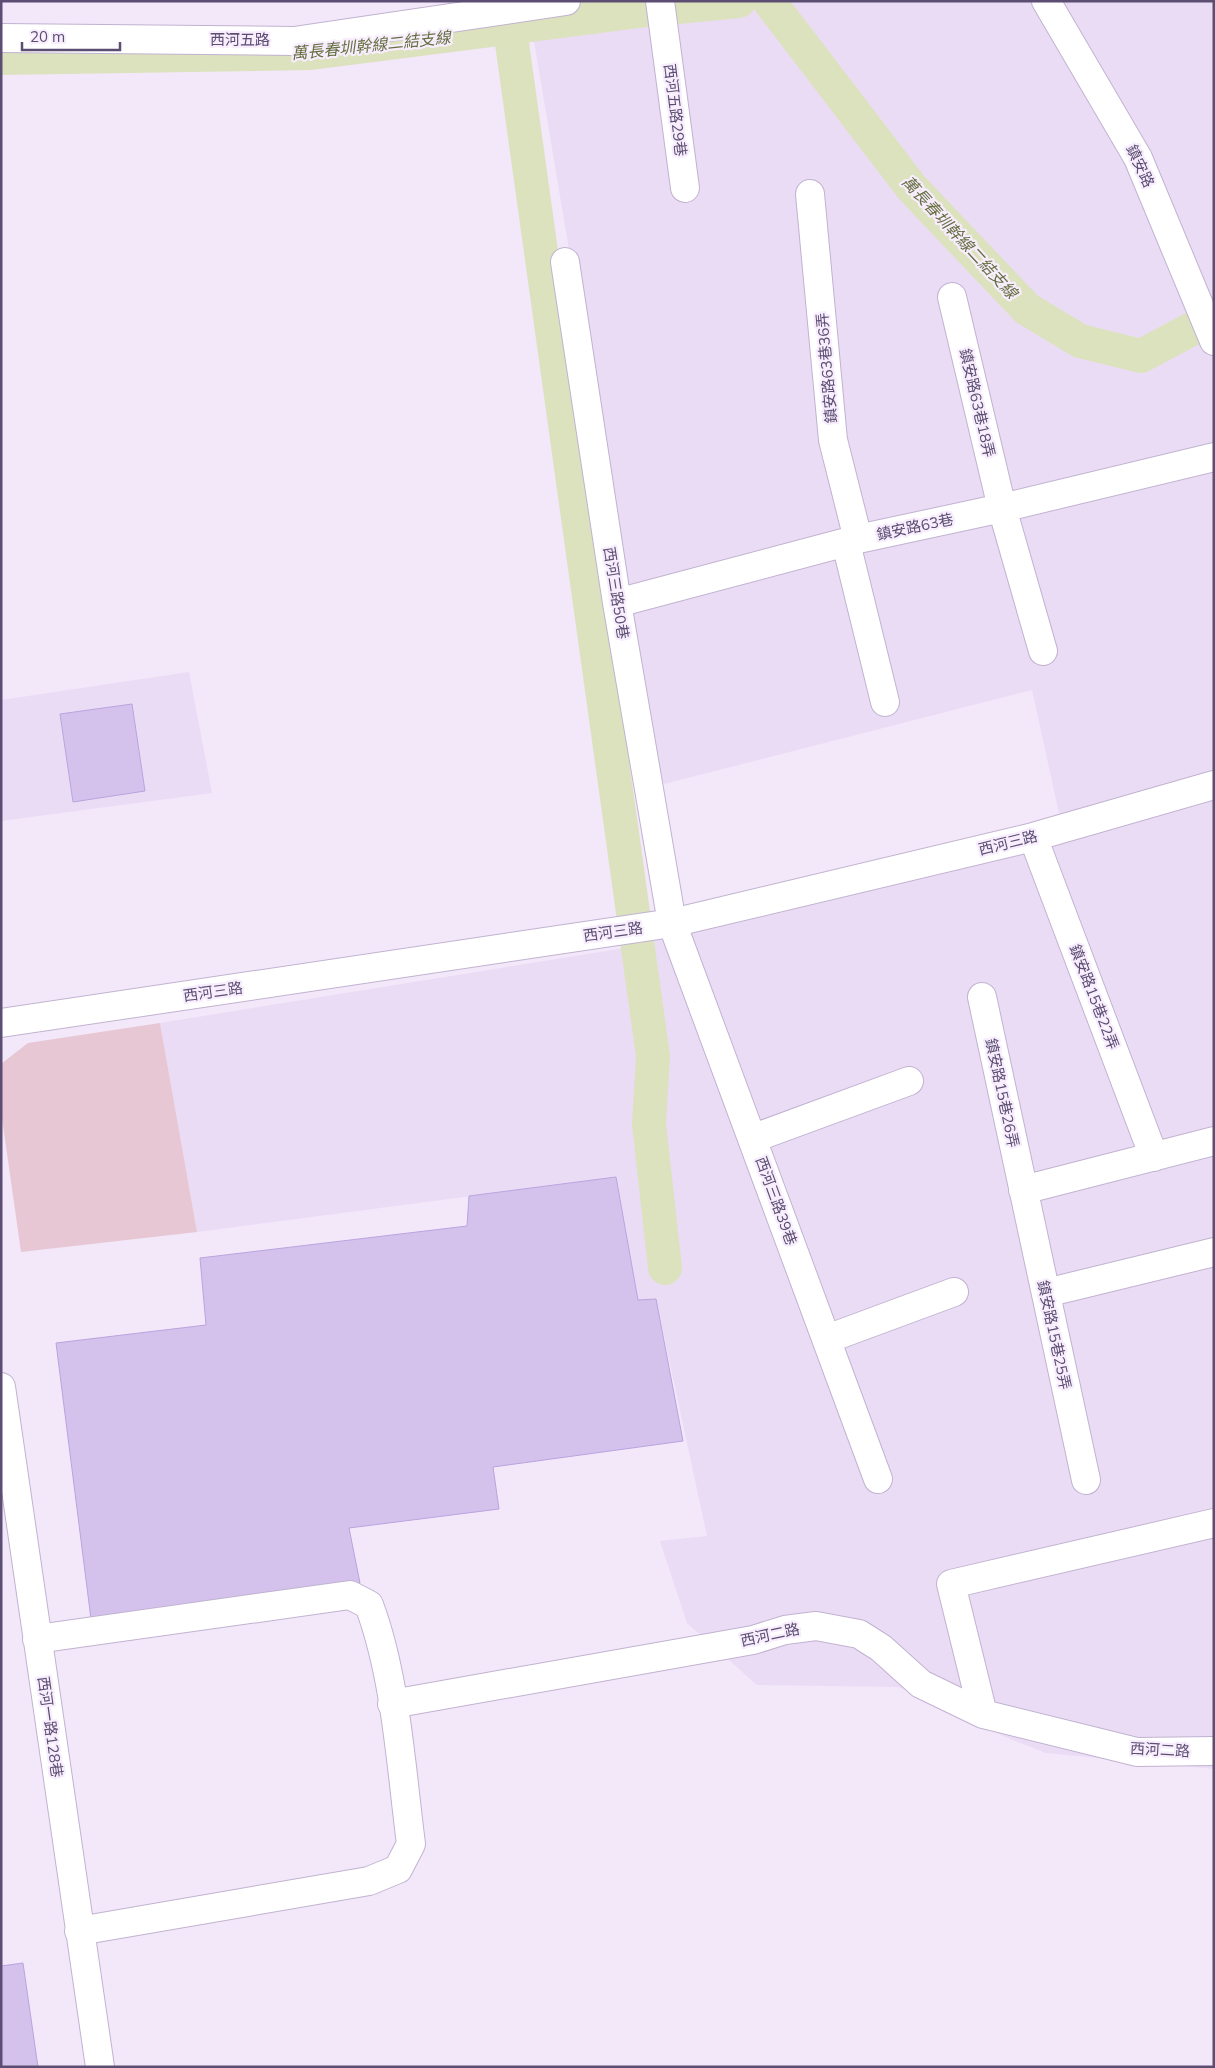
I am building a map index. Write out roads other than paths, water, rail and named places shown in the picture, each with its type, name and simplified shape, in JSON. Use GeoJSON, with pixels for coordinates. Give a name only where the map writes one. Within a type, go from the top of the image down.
{"type":"FeatureCollection","features":[{"type":"Feature","properties":{"kind":"street","name":"西河五路"},"geometry":{"type":"LineString","coordinates":[[1,38],[294,41],[566,1]]}},
{"type":"Feature","properties":{"kind":"street","name":"西河五路29巷"},"geometry":{"type":"LineString","coordinates":[[660,1],[685,188]]}},
{"type":"Feature","properties":{"kind":"street","name":"鎮安路"},"geometry":{"type":"LineString","coordinates":[[1046,1],[1138,158],[1210,330]]}},
{"type":"Feature","properties":{"kind":"street","name":"鎮安路63巷36弄"},"geometry":{"type":"LineString","coordinates":[[810,194],[833,440],[885,702]]}},
{"type":"Feature","properties":{"kind":"street","name":"西河三路50巷"},"geometry":{"type":"LineString","coordinates":[[565,262],[617,603],[672,923]]}},
{"type":"Feature","properties":{"kind":"street","name":"鎮安路63巷18弄"},"geometry":{"type":"LineString","coordinates":[[952,297],[1002,508],[1043,651]]}},
{"type":"Feature","properties":{"kind":"street","name":"鎮安路63巷"},"geometry":{"type":"LineString","coordinates":[[617,603],[852,541],[1002,508],[1214,457]]}},
{"type":"Feature","properties":{"kind":"street","name":"西河三路"},"geometry":{"type":"LineString","coordinates":[[1,1023],[672,923],[1033,837],[1214,785]]}},
{"type":"Feature","properties":{"kind":"street","name":"鎮安路15巷22弄"},"geometry":{"type":"LineString","coordinates":[[1033,837],[1154,1156]]}},
{"type":"Feature","properties":{"kind":"street","name":"西河三路39巷"},"geometry":{"type":"LineString","coordinates":[[672,923],[754,1138],[878,1479]]}},
{"type":"Feature","properties":{"kind":"street","name":"鎮安路15巷26弄"},"geometry":{"type":"LineString","coordinates":[[982,997],[1023,1190]]}},
{"type":"Feature","properties":{"kind":"street"},"geometry":{"type":"LineString","coordinates":[[754,1138],[909,1081]]}},
{"type":"Feature","properties":{"kind":"street"},"geometry":{"type":"LineString","coordinates":[[1023,1190],[1214,1141]]}},
{"type":"Feature","properties":{"kind":"street","name":"鎮安路15巷25弄"},"geometry":{"type":"LineString","coordinates":[[1023,1190],[1086,1480]]}},
{"type":"Feature","properties":{"kind":"street"},"geometry":{"type":"LineString","coordinates":[[1046,1294],[1214,1252]]}},
{"type":"Feature","properties":{"kind":"street"},"geometry":{"type":"LineString","coordinates":[[827,1339],[954,1292]]}},
{"type":"Feature","properties":{"kind":"street","name":"西河一路128巷"},"geometry":{"type":"LineString","coordinates":[[1,1387],[100,2067]]}},
{"type":"Feature","properties":{"kind":"street"},"geometry":{"type":"LineString","coordinates":[[982,1714],[951,1584],[1214,1524]]}},
{"type":"Feature","properties":{"kind":"street"},"geometry":{"type":"LineString","coordinates":[[38,1639],[350,1596],[369,1605],[379,1630],[392,1704],[411,1844],[398,1869],[369,1881],[79,1931]]}},
{"type":"Feature","properties":{"kind":"street","name":"西河二路"},"geometry":{"type":"LineString","coordinates":[[392,1704],[754,1640],[785,1630],[816,1626],[859,1634],[881,1648],[921,1684],[982,1714],[1137,1752],[1214,1751]]}},
{"type":"Feature","properties":{"kind":"waterway","name":"萬長春圳幹線二結支線"},"geometry":{"type":"LineString","coordinates":[[1,58],[311,53],[647,10],[739,1]]}},
{"type":"Feature","properties":{"kind":"waterway","name":"萬長春圳幹線二結支線"},"geometry":{"type":"LineString","coordinates":[[769,1],[912,188],[1027,309],[1080,341],[1141,356],[1207,321],[1214,323]]}},
{"type":"Feature","properties":{"kind":"waterway"},"geometry":{"type":"LineString","coordinates":[[510,29],[653,1056],[649,1124],[665,1268]]}}]}
